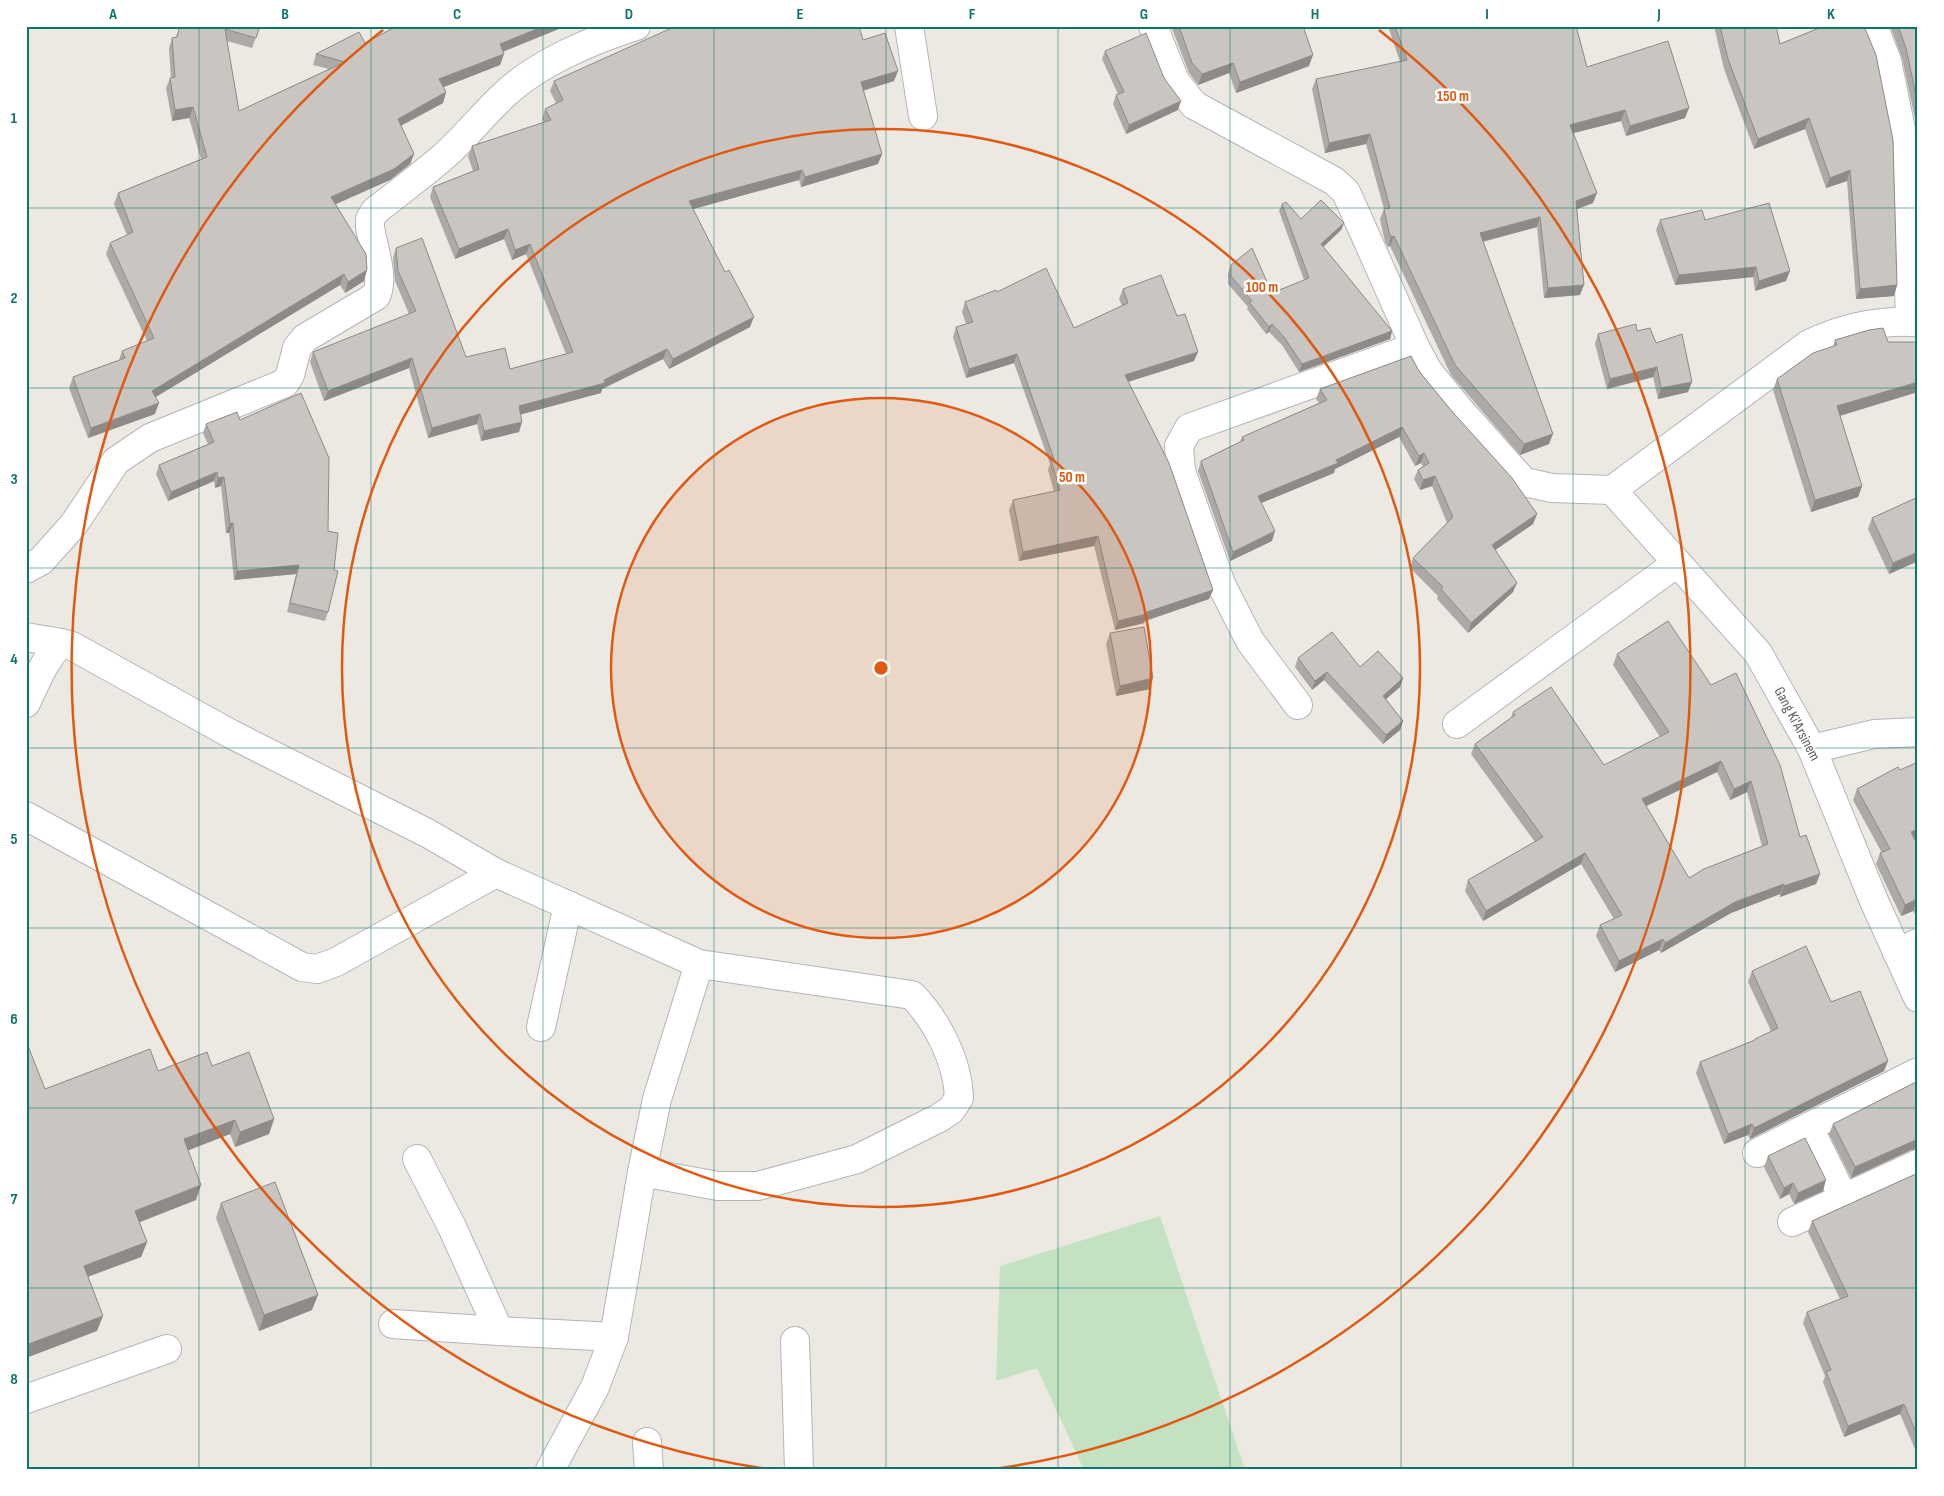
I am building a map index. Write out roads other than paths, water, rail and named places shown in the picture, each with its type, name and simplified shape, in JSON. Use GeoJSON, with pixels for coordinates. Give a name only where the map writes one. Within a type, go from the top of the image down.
{"type":"FeatureCollection","features":[{"type":"Feature","properties":{"kind":"street"},"geometry":{"type":"LineString","coordinates":[[34,565],[74,524],[116,461],[150,438],[285,383],[290,375],[297,348],[305,338],[369,302],[376,296],[380,287],[380,278],[370,227],[370,219],[375,211],[444,156],[506,93],[530,75],[587,44],[636,26]]}},
{"type":"Feature","properties":{"kind":"street"},"geometry":{"type":"LineString","coordinates":[[909,26],[923,116]]}},
{"type":"Feature","properties":{"kind":"street"},"geometry":{"type":"LineString","coordinates":[[1153,26],[1175,81],[1194,105],[1334,181],[1346,192],[1415,347],[1428,370],[1524,482],[1552,488],[1612,490],[1809,344],[1831,333],[1852,326],[1914,322],[1906,149],[1887,61],[1873,26]]}},
{"type":"Feature","properties":{"kind":"street"},"geometry":{"type":"LineString","coordinates":[[1298,705],[1250,641],[1221,584],[1181,471],[1179,446],[1189,428],[1415,347]]}},
{"type":"Feature","properties":{"kind":"street","name":"Gang Ki'Arsinem"},"geometry":{"type":"LineString","coordinates":[[1612,490],[1758,653],[1812,749],[1874,901],[1907,948],[1918,998]]}},
{"type":"Feature","properties":{"kind":"street"},"geometry":{"type":"LineString","coordinates":[[1457,724],[1677,563]]}},
{"type":"Feature","properties":{"kind":"street"},"geometry":{"type":"LineString","coordinates":[[26,637],[72,646],[231,734],[429,834],[496,873],[699,964],[912,995],[925,1009],[955,1068],[959,1098],[951,1110],[939,1118],[857,1159],[758,1186],[718,1186],[642,1172]]}},
{"type":"Feature","properties":{"kind":"street"},"geometry":{"type":"LineString","coordinates":[[26,703],[47,659],[61,643]]}},
{"type":"Feature","properties":{"kind":"street"},"geometry":{"type":"LineString","coordinates":[[1812,749],[1874,734],[1918,732]]}},
{"type":"Feature","properties":{"kind":"street"},"geometry":{"type":"LineString","coordinates":[[26,816],[302,967],[317,969],[336,962],[496,873]]}},
{"type":"Feature","properties":{"kind":"street"},"geometry":{"type":"LineString","coordinates":[[542,1027],[568,905]]}},
{"type":"Feature","properties":{"kind":"street"},"geometry":{"type":"LineString","coordinates":[[550,1470],[595,1387],[614,1336],[642,1172],[657,1099],[699,964]]}},
{"type":"Feature","properties":{"kind":"street"},"geometry":{"type":"LineString","coordinates":[[1757,1154],[1918,1072]]}},
{"type":"Feature","properties":{"kind":"street"},"geometry":{"type":"LineString","coordinates":[[1809,1128],[1844,1199]]}},
{"type":"Feature","properties":{"kind":"street"},"geometry":{"type":"LineString","coordinates":[[417,1159],[452,1227],[499,1331]]}},
{"type":"Feature","properties":{"kind":"street"},"geometry":{"type":"LineString","coordinates":[[1792,1222],[1918,1164]]}},
{"type":"Feature","properties":{"kind":"street"},"geometry":{"type":"LineString","coordinates":[[393,1324],[614,1336]]}},
{"type":"Feature","properties":{"kind":"street"},"geometry":{"type":"LineString","coordinates":[[795,1341],[799,1470]]}},
{"type":"Feature","properties":{"kind":"street"},"geometry":{"type":"LineString","coordinates":[[26,1399],[167,1349]]}},
{"type":"Feature","properties":{"kind":"street"},"geometry":{"type":"LineString","coordinates":[[648,1442],[648,1470]]}}]}
